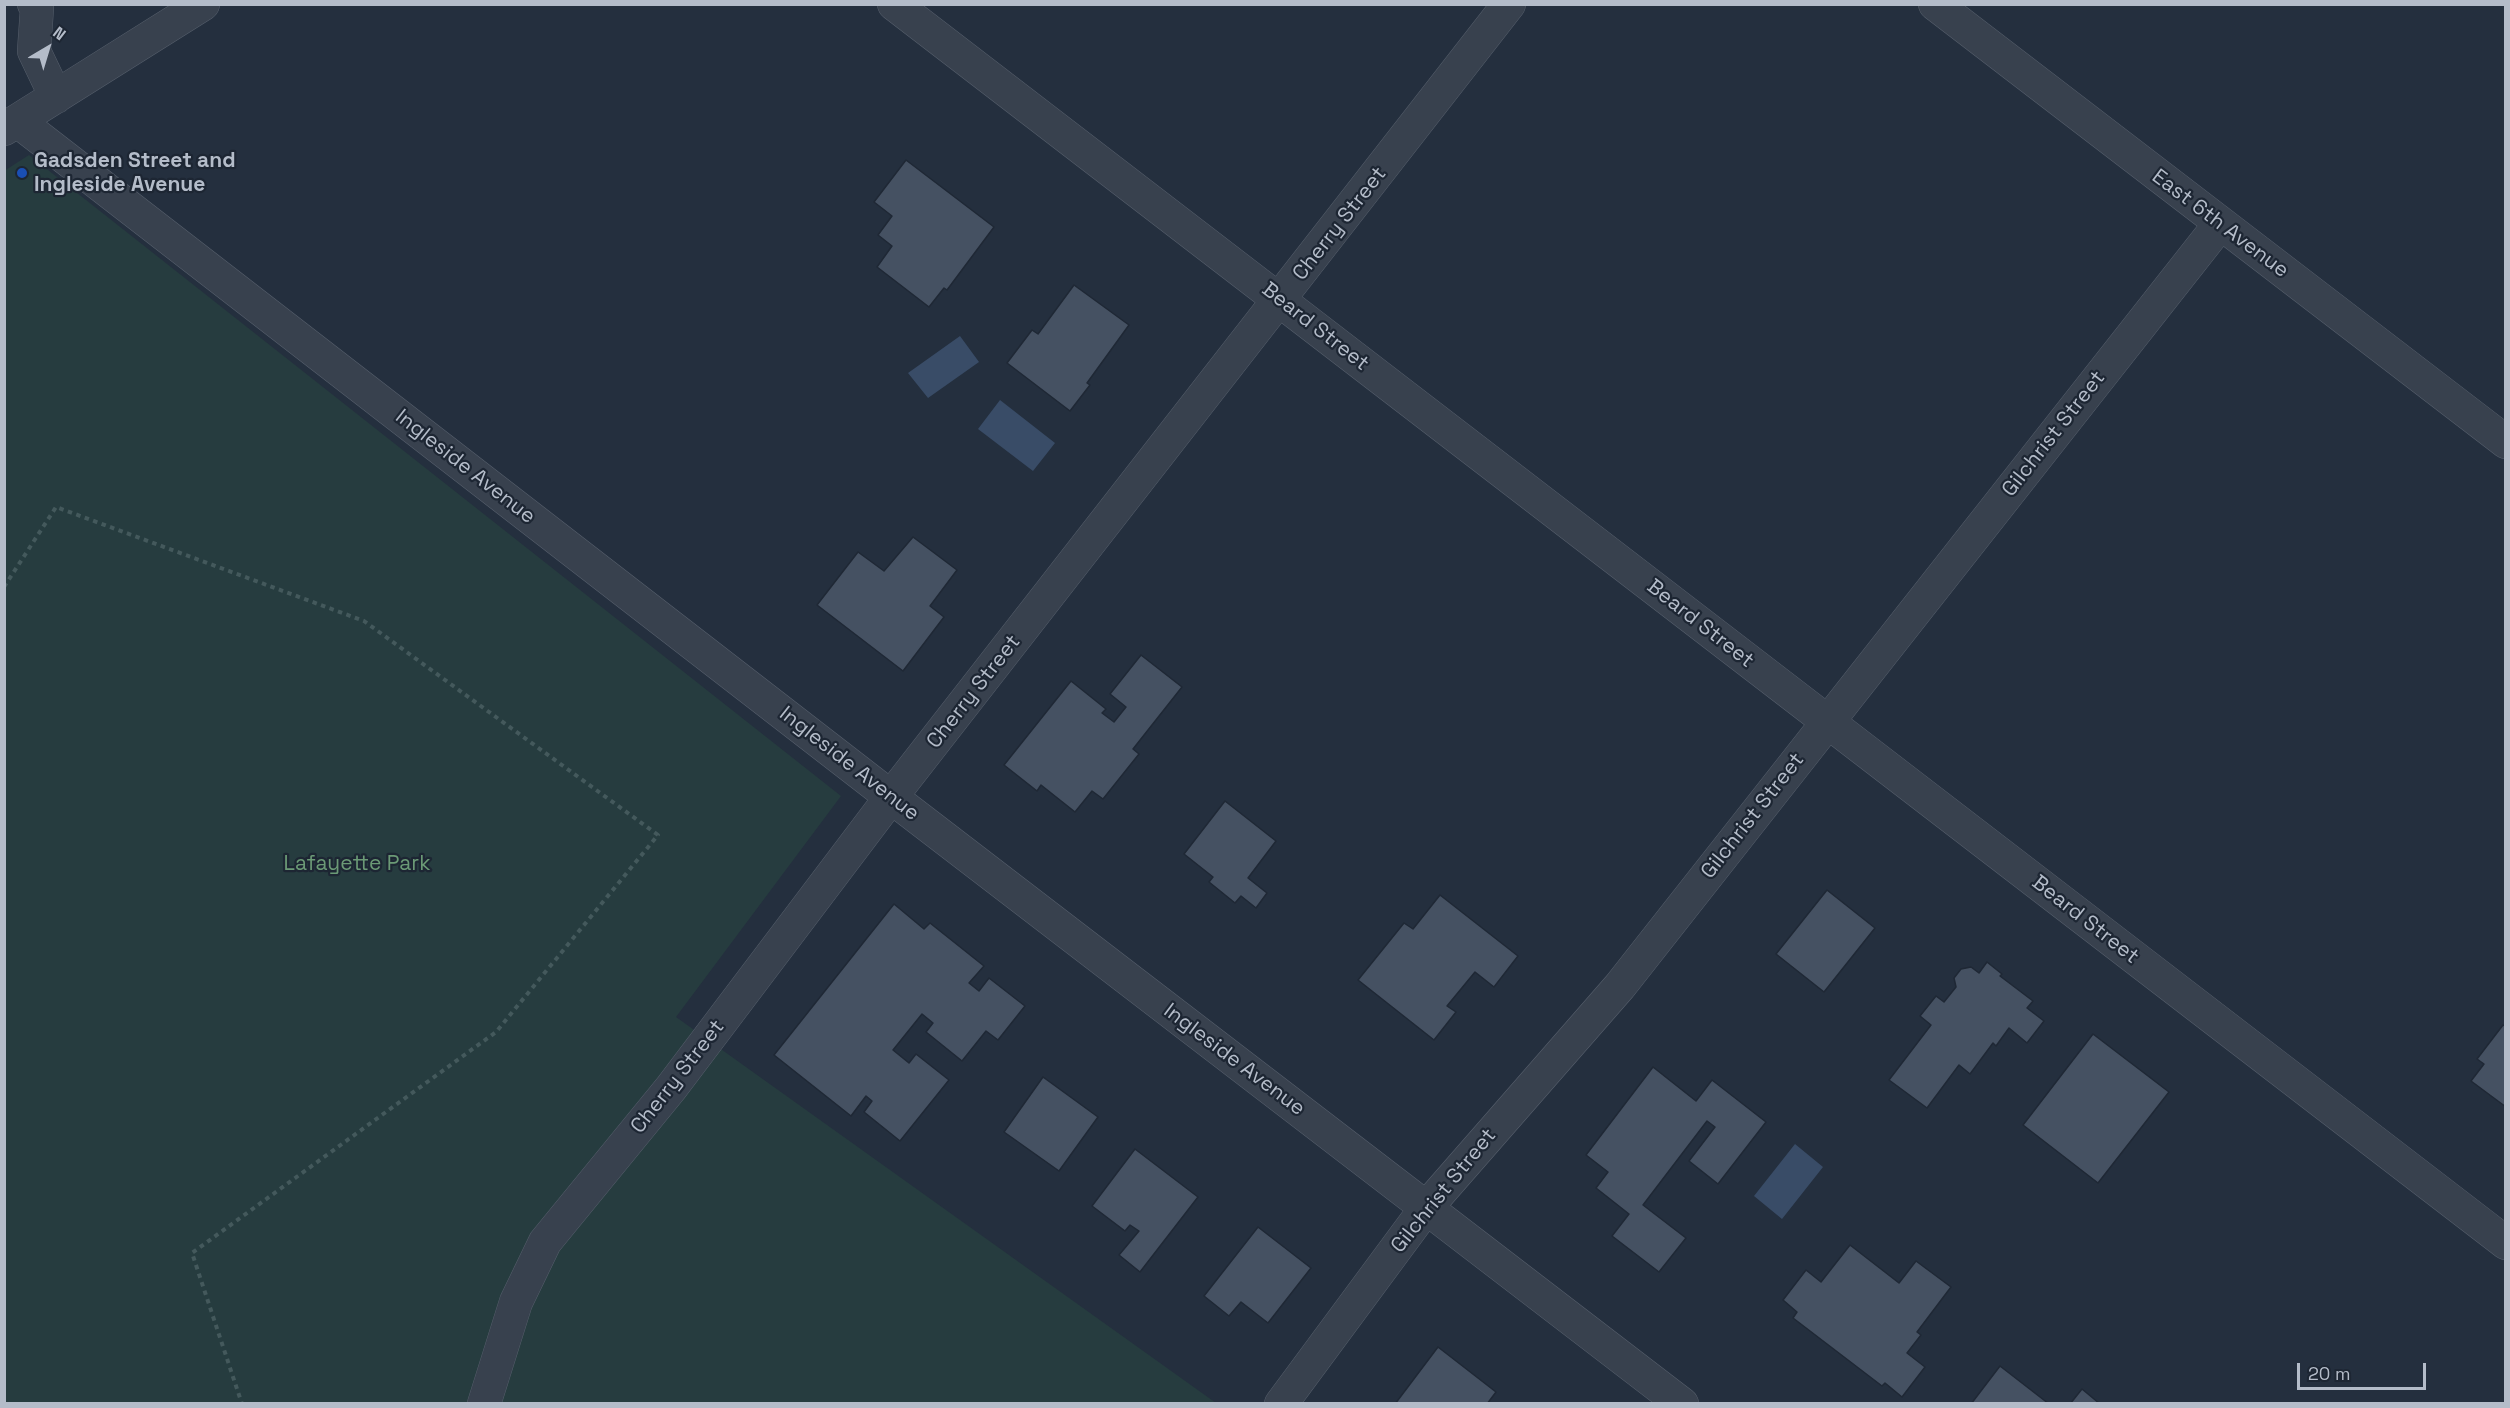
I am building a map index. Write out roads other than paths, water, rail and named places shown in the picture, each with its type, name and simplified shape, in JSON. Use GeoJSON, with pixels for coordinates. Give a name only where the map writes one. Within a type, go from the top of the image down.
{"type":"FeatureCollection","features":[{"type":"Feature","properties":{"kind":"street"},"geometry":{"type":"LineString","coordinates":[[10,122],[56,97],[203,4]]}},
{"type":"Feature","properties":{"kind":"street","name":"Beard Street"},"geometry":{"type":"LineString","coordinates":[[894,4],[2505,1243]]}},
{"type":"Feature","properties":{"kind":"street","name":"Cherry Street"},"geometry":{"type":"LineString","coordinates":[[484,1404],[516,1302],[545,1242],[670,1088],[891,797],[1280,301],[1509,4]]}},
{"type":"Feature","properties":{"kind":"street","name":"East 6th Avenue"},"geometry":{"type":"LineString","coordinates":[[1935,4],[2505,442]]}},
{"type":"Feature","properties":{"kind":"street"},"geometry":{"type":"LineString","coordinates":[[38,6],[34,51],[56,97]]}},
{"type":"Feature","properties":{"kind":"street","name":"Ingleside Avenue"},"geometry":{"type":"LineString","coordinates":[[10,122],[1682,1404]]}},
{"type":"Feature","properties":{"kind":"street","name":"Gilchrist Street"},"geometry":{"type":"LineString","coordinates":[[1281,1404],[1426,1208],[1620,986],[2220,224]]}},
{"type":"Feature","properties":{"kind":"water"},"geometry":{"type":"Polygon","coordinates":[[[960,336],[979,362],[928,398],[908,373],[960,336]]]}},
{"type":"Feature","properties":{"kind":"water"},"geometry":{"type":"Polygon","coordinates":[[[1000,400],[1055,443],[1033,471],[978,429],[1000,400]]]}},
{"type":"Feature","properties":{"kind":"water"},"geometry":{"type":"Polygon","coordinates":[[[1795,1144],[1823,1167],[1782,1219],[1754,1196],[1795,1144]]]}},
{"type":"Feature","properties":{"kind":"place","name":"Gadsden Street and Ingleside Avenue"},"geometry":{"type":"Point","coordinates":[22,173]}},
{"type":"Feature","properties":{"kind":"park label","name":"Lafayette Park"},"geometry":{"type":"Point","coordinates":[357,864]}}]}
